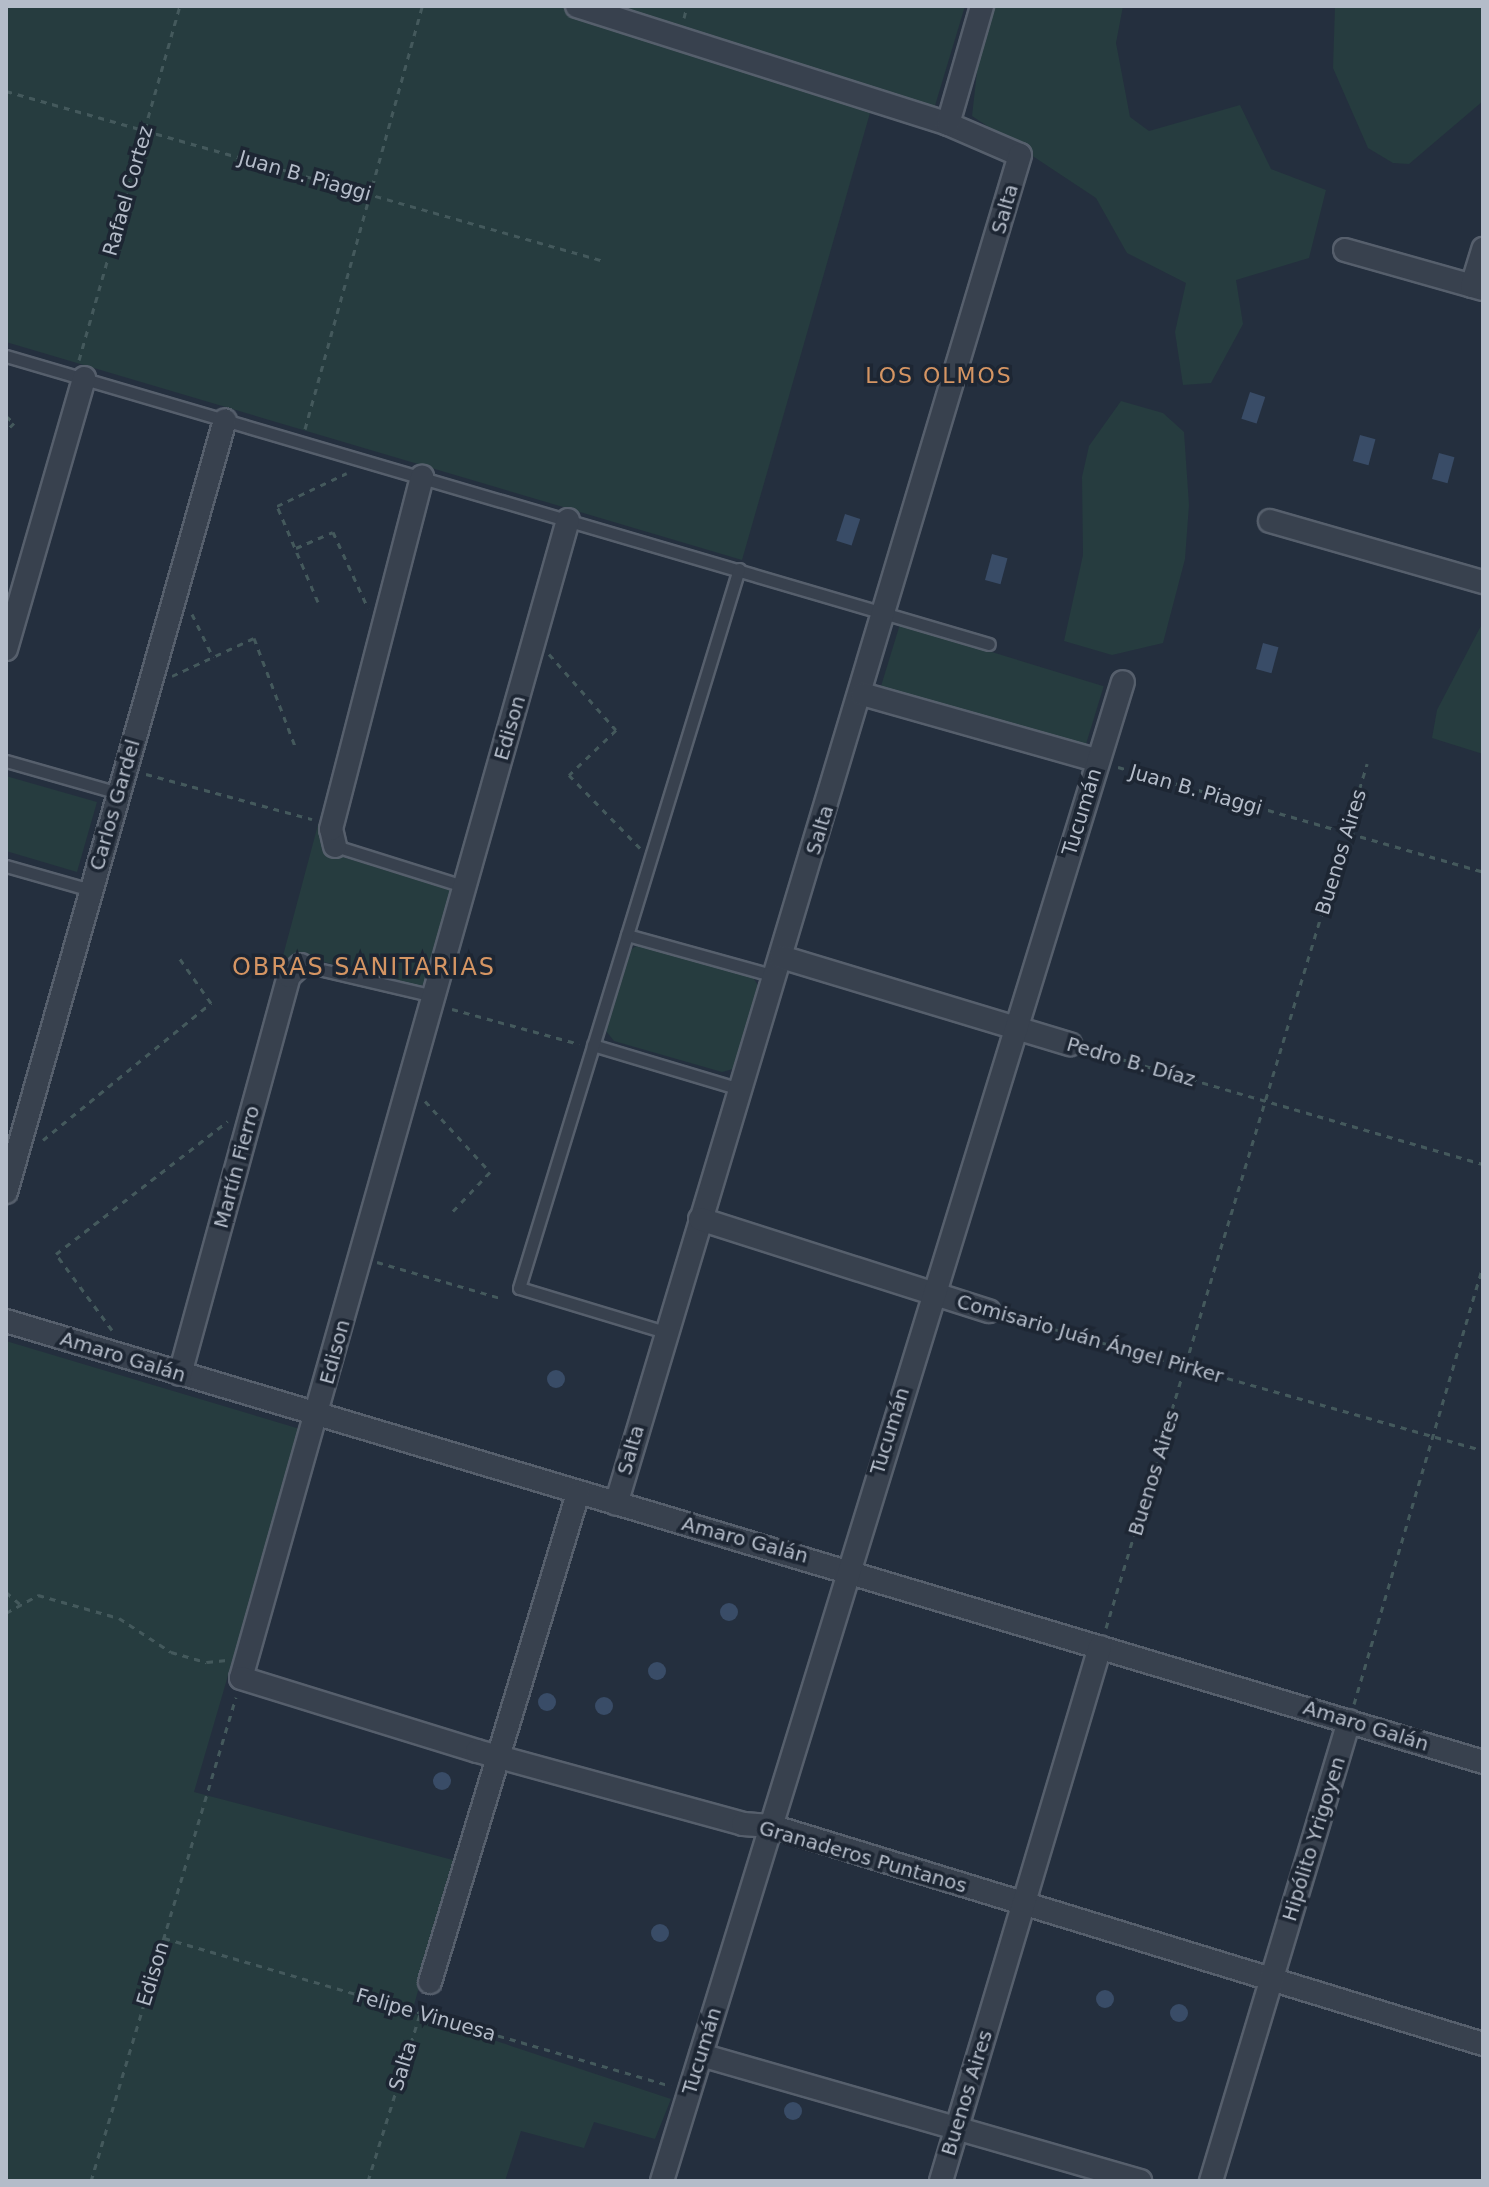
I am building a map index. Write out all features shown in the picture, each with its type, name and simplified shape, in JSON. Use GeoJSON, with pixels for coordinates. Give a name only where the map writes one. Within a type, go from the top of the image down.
{"type":"FeatureCollection","features":[{"type":"Feature","properties":{"kind":"street"},"geometry":{"type":"LineString","coordinates":[[577,6],[948,124],[982,6]]}},
{"type":"Feature","properties":{"kind":"street","name":"Salta"},"geometry":{"type":"LineString","coordinates":[[616,1504],[665,1332],[887,614],[1020,155],[948,124]]}},
{"type":"Feature","properties":{"kind":"street"},"geometry":{"type":"LineString","coordinates":[[1345,250],[1477,288],[1483,249]]}},
{"type":"Feature","properties":{"kind":"street"},"geometry":{"type":"LineString","coordinates":[[6,649],[79,377]]}},
{"type":"Feature","properties":{"kind":"street","name":"Carlos Gardel"},"geometry":{"type":"LineString","coordinates":[[6,1192],[225,420]]}},
{"type":"Feature","properties":{"kind":"street"},"geometry":{"type":"LineString","coordinates":[[335,846],[331,829],[422,477]]}},
{"type":"Feature","properties":{"kind":"street","name":"Edison"},"geometry":{"type":"LineString","coordinates":[[244,1668],[441,1002],[466,887],[568,520]]}},
{"type":"Feature","properties":{"kind":"street"},"geometry":{"type":"LineString","coordinates":[[1270,521],[1483,582]]}},
{"type":"Feature","properties":{"kind":"street","name":"Tucumán"},"geometry":{"type":"LineString","coordinates":[[662,2181],[847,1568],[1123,682]]}},
{"type":"Feature","properties":{"kind":"street"},"geometry":{"type":"LineString","coordinates":[[862,694],[1098,761]]}},
{"type":"Feature","properties":{"kind":"street","name":"Martín Fierro"},"geometry":{"type":"LineString","coordinates":[[180,1374],[289,976],[301,965]]}},
{"type":"Feature","properties":{"kind":"street","name":"Pedro B. Díaz"},"geometry":{"type":"LineString","coordinates":[[778,966],[1070,1044]]}},
{"type":"Feature","properties":{"kind":"street","name":"Comisario Juán Ángel Pirker"},"geometry":{"type":"LineString","coordinates":[[700,1219],[989,1311]]}},
{"type":"Feature","properties":{"kind":"street","name":"Amaro Galán"},"geometry":{"type":"LineString","coordinates":[[6,1321],[578,1493],[847,1568],[1483,1762]]}},
{"type":"Feature","properties":{"kind":"street"},"geometry":{"type":"LineString","coordinates":[[430,1982],[578,1493]]}},
{"type":"Feature","properties":{"kind":"street","name":"Buenos Aires"},"geometry":{"type":"LineString","coordinates":[[941,2181],[1100,1647]]}},
{"type":"Feature","properties":{"kind":"street","name":"Granaderos Puntanos"},"geometry":{"type":"LineString","coordinates":[[244,1668],[497,1756],[743,1824],[771,1826],[1483,2044]]}},
{"type":"Feature","properties":{"kind":"street","name":"Hipólito Yrigoyen"},"geometry":{"type":"LineString","coordinates":[[1211,2181],[1349,1721]]}},
{"type":"Feature","properties":{"kind":"street"},"geometry":{"type":"LineString","coordinates":[[701,2055],[1140,2181]]}},
{"type":"Feature","properties":{"kind":"lane"},"geometry":{"type":"LineString","coordinates":[[6,356],[302,440],[989,644]]}},
{"type":"Feature","properties":{"kind":"lane"},"geometry":{"type":"LineString","coordinates":[[665,1332],[519,1288],[739,569]]}},
{"type":"Feature","properties":{"kind":"lane"},"geometry":{"type":"LineString","coordinates":[[6,761],[118,793]]}},
{"type":"Feature","properties":{"kind":"lane"},"geometry":{"type":"LineString","coordinates":[[335,846],[466,887]]}},
{"type":"Feature","properties":{"kind":"lane"},"geometry":{"type":"LineString","coordinates":[[6,866],[91,890]]}},
{"type":"Feature","properties":{"kind":"lane"},"geometry":{"type":"LineString","coordinates":[[627,935],[778,966]]}},
{"type":"Feature","properties":{"kind":"lane"},"geometry":{"type":"LineString","coordinates":[[301,965],[441,1002]]}},
{"type":"Feature","properties":{"kind":"lane"},"geometry":{"type":"LineString","coordinates":[[593,1045],[740,1089]]}},
{"type":"Feature","properties":{"kind":"path","name":"Rafael Cortez"},"geometry":{"type":"LineString","coordinates":[[79,377],[180,6]]}},
{"type":"Feature","properties":{"kind":"path"},"geometry":{"type":"LineString","coordinates":[[302,440],[422,6]]}},
{"type":"Feature","properties":{"kind":"path","name":"Juan B. Piaggi"},"geometry":{"type":"LineString","coordinates":[[6,91],[604,261]]}},
{"type":"Feature","properties":{"kind":"path"},"geometry":{"type":"LineString","coordinates":[[6,416],[14,423],[6,431]]}},
{"type":"Feature","properties":{"kind":"path"},"geometry":{"type":"LineString","coordinates":[[318,602],[277,506],[354,469]]}},
{"type":"Feature","properties":{"kind":"path"},"geometry":{"type":"LineString","coordinates":[[295,548],[333,532],[373,618]]}},
{"type":"Feature","properties":{"kind":"path"},"geometry":{"type":"LineString","coordinates":[[187,604],[213,657]]}},
{"type":"Feature","properties":{"kind":"path"},"geometry":{"type":"LineString","coordinates":[[165,679],[254,638],[295,746]]}},
{"type":"Feature","properties":{"kind":"path"},"geometry":{"type":"LineString","coordinates":[[547,651],[616,730],[569,775],[640,848]]}},
{"type":"Feature","properties":{"kind":"path","name":"Juan B. Piaggi"},"geometry":{"type":"LineString","coordinates":[[1098,761],[1483,872]]}},
{"type":"Feature","properties":{"kind":"path","name":"Buenos Aires"},"geometry":{"type":"LineString","coordinates":[[1100,1647],[1367,764]]}},
{"type":"Feature","properties":{"kind":"path"},"geometry":{"type":"LineString","coordinates":[[138,772],[319,821]]}},
{"type":"Feature","properties":{"kind":"path"},"geometry":{"type":"LineString","coordinates":[[31,1150],[211,1003],[178,956]]}},
{"type":"Feature","properties":{"kind":"path"},"geometry":{"type":"LineString","coordinates":[[441,1002],[579,1044]]}},
{"type":"Feature","properties":{"kind":"path","name":"Pedro B. Díaz"},"geometry":{"type":"LineString","coordinates":[[1070,1044],[1483,1164]]}},
{"type":"Feature","properties":{"kind":"path"},"geometry":{"type":"LineString","coordinates":[[422,1098],[490,1172],[453,1211]]}},
{"type":"Feature","properties":{"kind":"path"},"geometry":{"type":"LineString","coordinates":[[118,1339],[56,1254],[238,1113]]}},
{"type":"Feature","properties":{"kind":"path"},"geometry":{"type":"LineString","coordinates":[[376,1262],[500,1298]]}},
{"type":"Feature","properties":{"kind":"path"},"geometry":{"type":"LineString","coordinates":[[1349,1721],[1483,1266]]}},
{"type":"Feature","properties":{"kind":"path","name":"Comisario Juán Ángel Pirker"},"geometry":{"type":"LineString","coordinates":[[989,1311],[1483,1450]]}},
{"type":"Feature","properties":{"kind":"path"},"geometry":{"type":"LineString","coordinates":[[6,1592],[21,1605]]}},
{"type":"Feature","properties":{"kind":"path"},"geometry":{"type":"LineString","coordinates":[[6,1613],[38,1595],[119,1618],[171,1652],[244,1668]]}},
{"type":"Feature","properties":{"kind":"path","name":"Edison"},"geometry":{"type":"LineString","coordinates":[[91,2181],[244,1668]]}},
{"type":"Feature","properties":{"kind":"path","name":"Felipe Vinuesa"},"geometry":{"type":"LineString","coordinates":[[164,1938],[689,2092]]}},
{"type":"Feature","properties":{"kind":"path","name":"Salta"},"geometry":{"type":"LineString","coordinates":[[368,2181],[430,1982]]}},
{"type":"Feature","properties":{"kind":"green space"},"geometry":{"type":"Polygon","coordinates":[[[6,6],[557,6],[872,106],[742,560],[6,342],[6,6]]]}},
{"type":"Feature","properties":{"kind":"green space"},"geometry":{"type":"Polygon","coordinates":[[[607,6],[965,6],[934,109],[607,6]]]}},
{"type":"Feature","properties":{"kind":"green space"},"geometry":{"type":"Polygon","coordinates":[[[994,6],[1123,6],[1116,43],[1130,117],[1149,131],[1240,105],[1271,169],[1326,190],[1309,258],[1236,280],[1243,324],[1211,383],[1183,385],[1175,332],[1186,283],[1127,253],[1096,198],[972,116],[978,63],[994,6]]]}},
{"type":"Feature","properties":{"kind":"green space"},"geometry":{"type":"Polygon","coordinates":[[[1335,6],[1483,6],[1483,101],[1409,164],[1393,163],[1368,148],[1333,68],[1335,6]]]}},
{"type":"Feature","properties":{"kind":"green space"},"geometry":{"type":"Polygon","coordinates":[[[1121,401],[1163,413],[1184,432],[1189,505],[1185,559],[1163,643],[1112,655],[1064,641],[1083,555],[1082,477],[1089,446],[1121,401]]]}},
{"type":"Feature","properties":{"kind":"green space"},"geometry":{"type":"Polygon","coordinates":[[[1483,622],[1483,754],[1432,738],[1437,710],[1483,622]]]}},
{"type":"Feature","properties":{"kind":"green space"},"geometry":{"type":"Polygon","coordinates":[[[900,624],[1104,686],[1085,748],[881,686],[900,624]]]}},
{"type":"Feature","properties":{"kind":"green space"},"geometry":{"type":"Polygon","coordinates":[[[6,776],[97,802],[77,872],[6,851],[6,776]]]}},
{"type":"Feature","properties":{"kind":"green space"},"geometry":{"type":"Polygon","coordinates":[[[319,821],[330,853],[450,890],[454,898],[431,978],[421,986],[300,956],[280,967],[319,821]]]}},
{"type":"Feature","properties":{"kind":"green space"},"geometry":{"type":"Polygon","coordinates":[[[641,943],[752,976],[759,987],[733,1069],[722,1072],[614,1041],[606,1031],[627,952],[641,943]]]}},
{"type":"Feature","properties":{"kind":"green space"},"geometry":{"type":"Polygon","coordinates":[[[6,1341],[300,1429],[194,1792],[453,1860],[412,2013],[671,2099],[655,2139],[594,2122],[584,2148],[521,2131],[505,2181],[6,2181],[6,1341]]]}},
{"type":"Feature","properties":{"kind":"water"},"geometry":{"type":"Polygon","coordinates":[[[1250,392],[1265,397],[1257,424],[1241,419],[1250,392]]]}},
{"type":"Feature","properties":{"kind":"water"},"geometry":{"type":"Polygon","coordinates":[[[1360,435],[1375,439],[1368,465],[1353,461],[1360,435]]]}},
{"type":"Feature","properties":{"kind":"water"},"geometry":{"type":"Polygon","coordinates":[[[1439,453],[1454,457],[1447,483],[1432,479],[1439,453]]]}},
{"type":"Feature","properties":{"kind":"water"},"geometry":{"type":"Polygon","coordinates":[[[845,514],[860,519],[852,546],[836,541],[845,514]]]}},
{"type":"Feature","properties":{"kind":"water"},"geometry":{"type":"Polygon","coordinates":[[[992,554],[1007,558],[1000,584],[985,580],[992,554]]]}},
{"type":"Feature","properties":{"kind":"water"},"geometry":{"type":"Polygon","coordinates":[[[1263,643],[1278,647],[1271,673],[1256,669],[1263,643]]]}},
{"type":"Feature","properties":{"kind":"water"},"geometry":{"type":"Polygon","coordinates":[[[556,1370],[565,1379],[556,1388],[547,1379],[556,1370]]]}},
{"type":"Feature","properties":{"kind":"water"},"geometry":{"type":"Polygon","coordinates":[[[729,1603],[738,1612],[729,1621],[720,1612],[729,1603]]]}},
{"type":"Feature","properties":{"kind":"water"},"geometry":{"type":"Polygon","coordinates":[[[657,1662],[666,1671],[657,1680],[648,1671],[657,1662]]]}},
{"type":"Feature","properties":{"kind":"water"},"geometry":{"type":"Polygon","coordinates":[[[547,1693],[556,1702],[547,1711],[538,1702],[547,1693]]]}},
{"type":"Feature","properties":{"kind":"water"},"geometry":{"type":"Polygon","coordinates":[[[604,1697],[613,1706],[604,1715],[595,1706],[604,1697]]]}},
{"type":"Feature","properties":{"kind":"water"},"geometry":{"type":"Polygon","coordinates":[[[442,1772],[451,1781],[442,1790],[433,1781],[442,1772]]]}},
{"type":"Feature","properties":{"kind":"water"},"geometry":{"type":"Polygon","coordinates":[[[660,1924],[669,1933],[660,1942],[651,1933],[660,1924]]]}},
{"type":"Feature","properties":{"kind":"water"},"geometry":{"type":"Polygon","coordinates":[[[1105,1990],[1114,1999],[1105,2008],[1096,1999],[1105,1990]]]}},
{"type":"Feature","properties":{"kind":"water"},"geometry":{"type":"Polygon","coordinates":[[[1179,2004],[1188,2013],[1179,2022],[1170,2013],[1179,2004]]]}},
{"type":"Feature","properties":{"kind":"water"},"geometry":{"type":"Polygon","coordinates":[[[793,2102],[802,2111],[793,2120],[784,2111],[793,2102]]]}},
{"type":"Feature","properties":{"kind":"district","name":"LOS OLMOS"},"geometry":{"type":"Point","coordinates":[939,376]}},
{"type":"Feature","properties":{"kind":"district","name":"OBRAS SANITARIAS"},"geometry":{"type":"Point","coordinates":[364,968]}}]}
